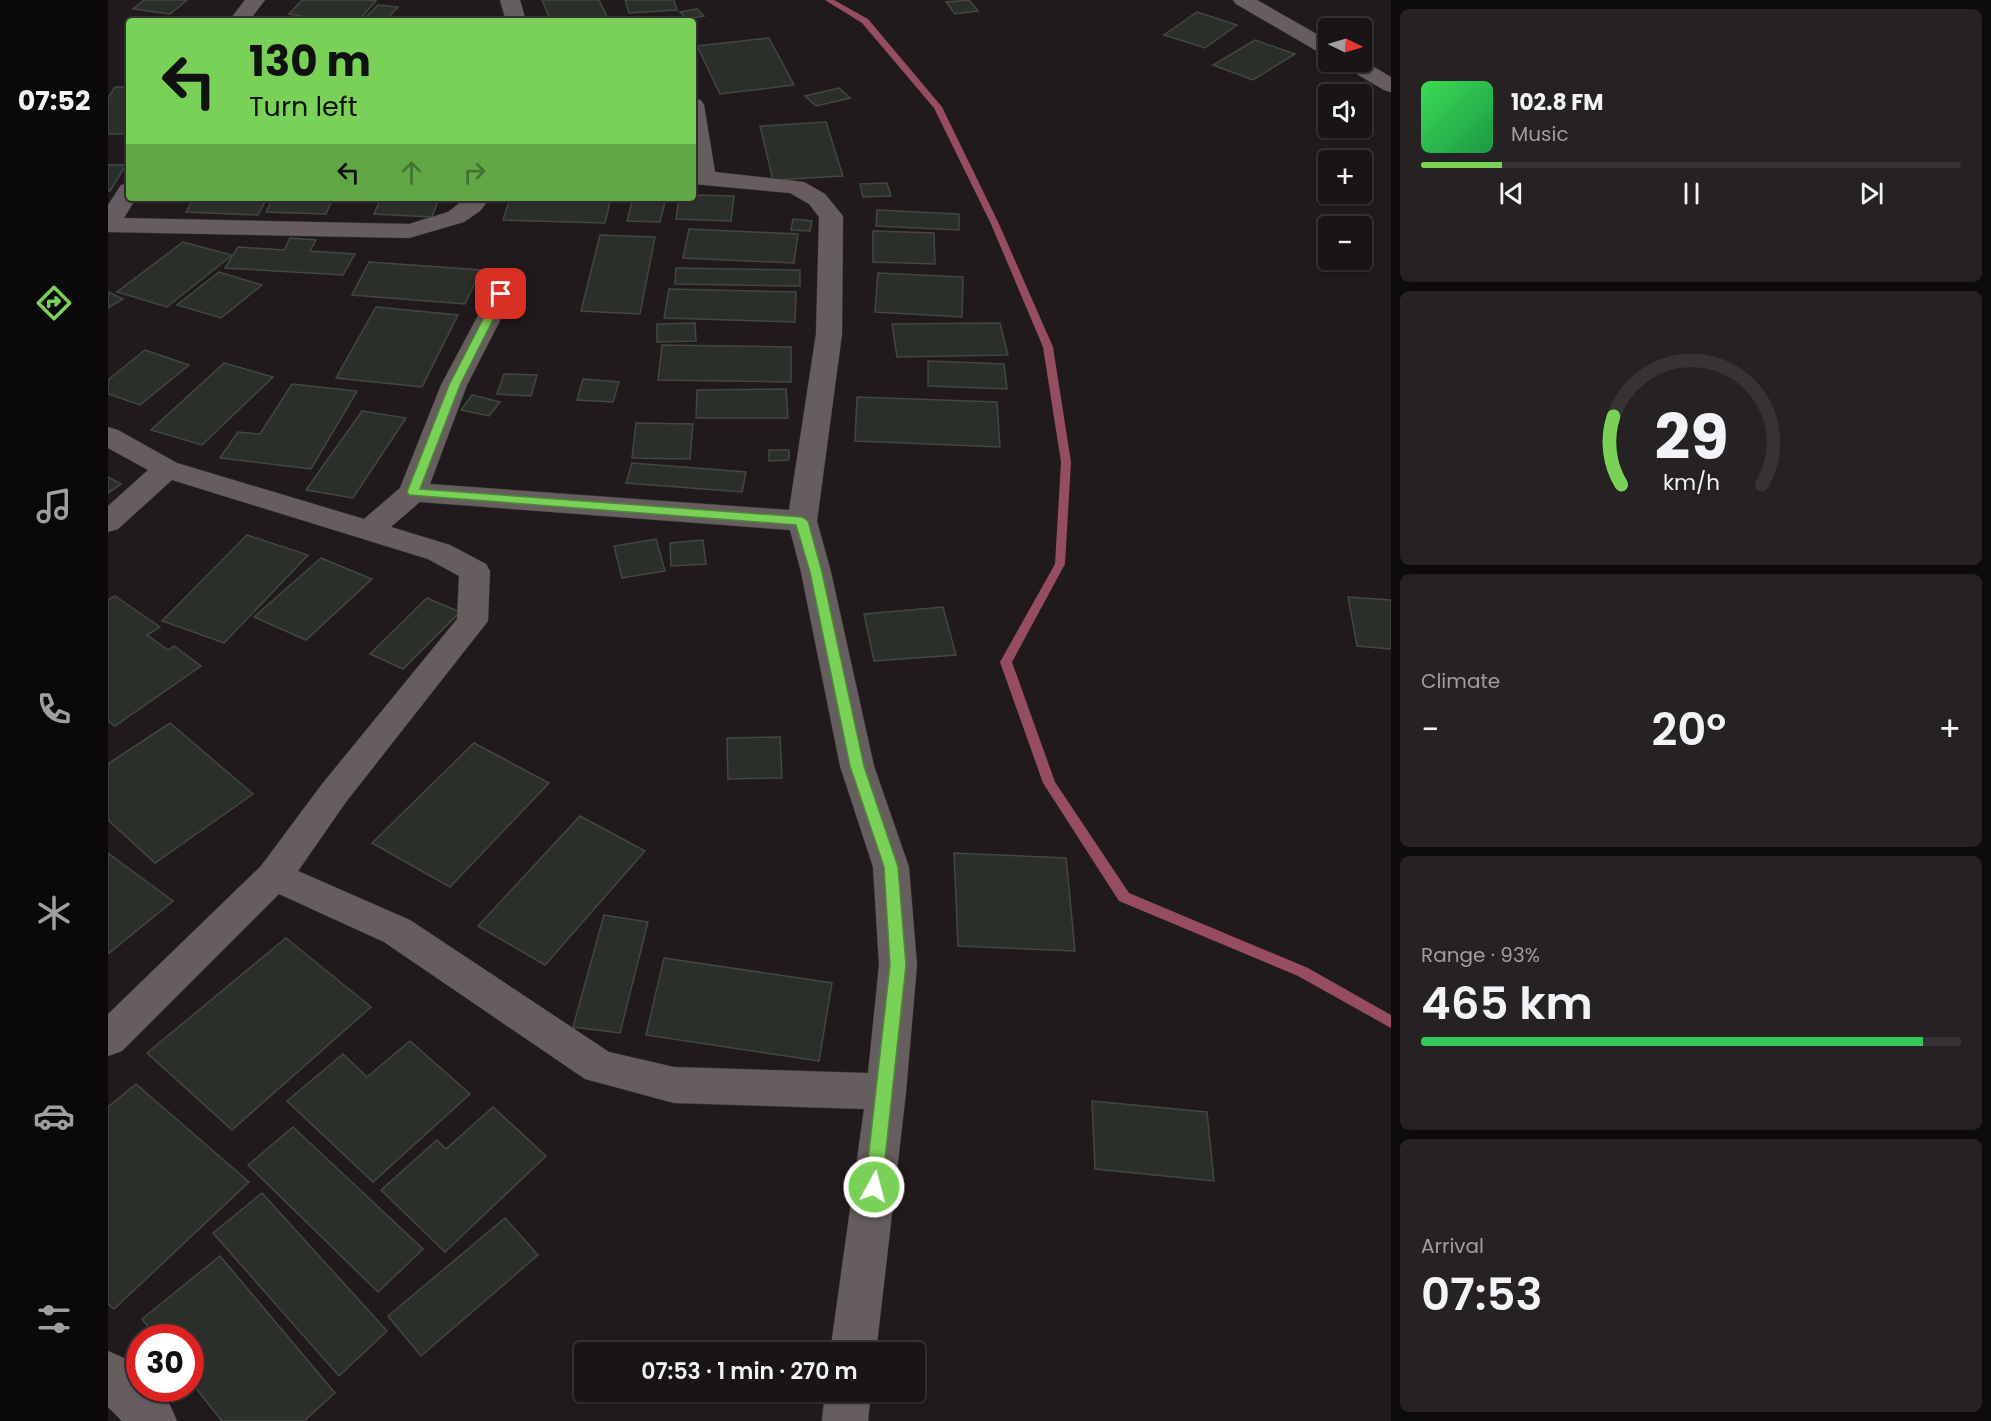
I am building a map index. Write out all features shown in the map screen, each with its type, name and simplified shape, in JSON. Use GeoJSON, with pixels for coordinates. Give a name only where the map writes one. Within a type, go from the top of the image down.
{"type":"FeatureCollection","features":[{"type":"Feature","properties":{"kind":"street"},"geometry":{"type":"LineString","coordinates":[[241,18],[255,0]]}},
{"type":"Feature","properties":{"kind":"street"},"geometry":{"type":"LineString","coordinates":[[510,0],[515,18]]}},
{"type":"Feature","properties":{"kind":"street"},"geometry":{"type":"LineString","coordinates":[[1243,0],[1318,44]]}},
{"type":"Feature","properties":{"kind":"street"},"geometry":{"type":"LineString","coordinates":[[1367,72],[1391,86]]}},
{"type":"Feature","properties":{"kind":"street"},"geometry":{"type":"LineString","coordinates":[[696,141],[699,177],[796,187],[817,199],[831,216],[829,334],[802,521],[816,572],[857,766],[891,867],[898,965],[886,1092],[854,1342]]}},
{"type":"Feature","properties":{"kind":"street"},"geometry":{"type":"LineString","coordinates":[[126,195],[108,225],[409,231],[457,218],[471,208],[476,201]]}},
{"type":"Feature","properties":{"kind":"street"},"geometry":{"type":"LineString","coordinates":[[368,531],[413,492],[454,385],[511,276]]}},
{"type":"Feature","properties":{"kind":"street"},"geometry":{"type":"LineString","coordinates":[[108,436],[167,469],[439,552],[475,571],[472,621],[334,793],[274,876],[108,1039]]}},
{"type":"Feature","properties":{"kind":"street"},"geometry":{"type":"LineString","coordinates":[[108,522],[167,469]]}},
{"type":"Feature","properties":{"kind":"street"},"geometry":{"type":"LineString","coordinates":[[413,492],[802,521]]}},
{"type":"Feature","properties":{"kind":"street"},"geometry":{"type":"LineString","coordinates":[[274,876],[397,931],[599,1067],[674,1085],[886,1092]]}},
{"type":"Feature","properties":{"kind":"street"},"geometry":{"type":"LineString","coordinates":[[108,1374],[154,1421]]}},
{"type":"Feature","properties":{"kind":"street"},"geometry":{"type":"LineString","coordinates":[[845,1421],[847,1402]]}},
{"type":"Feature","properties":{"kind":"building"},"geometry":{"type":"Polygon","coordinates":[[[144,0],[187,0],[170,14],[133,9],[144,0]]]}},
{"type":"Feature","properties":{"kind":"building"},"geometry":{"type":"Polygon","coordinates":[[[302,0],[376,1],[361,18],[311,18],[289,14],[302,0]]]}},
{"type":"Feature","properties":{"kind":"building"},"geometry":{"type":"Polygon","coordinates":[[[542,0],[599,0],[608,18],[550,18],[542,0]]]}},
{"type":"Feature","properties":{"kind":"building"},"geometry":{"type":"Polygon","coordinates":[[[625,0],[674,0],[677,10],[629,13],[625,0]]]}},
{"type":"Feature","properties":{"kind":"building"},"geometry":{"type":"Polygon","coordinates":[[[969,0],[978,11],[955,14],[946,2],[969,0]]]}},
{"type":"Feature","properties":{"kind":"building"},"geometry":{"type":"Polygon","coordinates":[[[378,5],[398,7],[388,18],[365,18],[378,5]]]}},
{"type":"Feature","properties":{"kind":"building"},"geometry":{"type":"Polygon","coordinates":[[[697,9],[704,16],[686,18],[680,12],[697,9]]]}},
{"type":"Feature","properties":{"kind":"building"},"geometry":{"type":"Polygon","coordinates":[[[1197,12],[1237,25],[1205,48],[1164,35],[1197,12]]]}},
{"type":"Feature","properties":{"kind":"building"},"geometry":{"type":"Polygon","coordinates":[[[769,38],[794,85],[720,94],[697,46],[769,38]]]}},
{"type":"Feature","properties":{"kind":"building"},"geometry":{"type":"Polygon","coordinates":[[[1255,40],[1295,54],[1253,80],[1213,65],[1255,40]]]}},
{"type":"Feature","properties":{"kind":"building"},"geometry":{"type":"Polygon","coordinates":[[[115,87],[126,87],[126,134],[108,134],[108,98],[115,87]]]}},
{"type":"Feature","properties":{"kind":"building"},"geometry":{"type":"Polygon","coordinates":[[[839,88],[850,98],[816,106],[805,96],[839,88]]]}},
{"type":"Feature","properties":{"kind":"building"},"geometry":{"type":"Polygon","coordinates":[[[826,122],[843,176],[773,180],[760,126],[826,122]]]}},
{"type":"Feature","properties":{"kind":"building"},"geometry":{"type":"Polygon","coordinates":[[[108,165],[126,165],[110,191],[108,191],[108,165]]]}},
{"type":"Feature","properties":{"kind":"building"},"geometry":{"type":"Polygon","coordinates":[[[887,183],[891,196],[863,197],[860,184],[887,183]]]}},
{"type":"Feature","properties":{"kind":"building"},"geometry":{"type":"Polygon","coordinates":[[[696,195],[734,196],[731,221],[676,219],[679,201],[696,201],[696,195]]]}},
{"type":"Feature","properties":{"kind":"building"},"geometry":{"type":"Polygon","coordinates":[[[192,201],[265,201],[258,215],[186,212],[192,201]]]}},
{"type":"Feature","properties":{"kind":"building"},"geometry":{"type":"Polygon","coordinates":[[[272,201],[332,201],[326,214],[266,212],[272,201]]]}},
{"type":"Feature","properties":{"kind":"building"},"geometry":{"type":"Polygon","coordinates":[[[380,201],[438,201],[432,217],[374,214],[380,201]]]}},
{"type":"Feature","properties":{"kind":"building"},"geometry":{"type":"Polygon","coordinates":[[[509,201],[610,201],[605,223],[503,220],[509,201]]]}},
{"type":"Feature","properties":{"kind":"building"},"geometry":{"type":"Polygon","coordinates":[[[632,201],[665,201],[660,222],[627,221],[632,201]]]}},
{"type":"Feature","properties":{"kind":"building"},"geometry":{"type":"Polygon","coordinates":[[[877,210],[959,214],[959,230],[876,226],[877,210]]]}},
{"type":"Feature","properties":{"kind":"building"},"geometry":{"type":"Polygon","coordinates":[[[793,219],[812,221],[810,231],[791,230],[793,219]]]}},
{"type":"Feature","properties":{"kind":"building"},"geometry":{"type":"Polygon","coordinates":[[[689,229],[798,234],[794,263],[683,258],[689,229]]]}},
{"type":"Feature","properties":{"kind":"building"},"geometry":{"type":"Polygon","coordinates":[[[873,231],[934,233],[935,264],[873,262],[873,231]]]}},
{"type":"Feature","properties":{"kind":"building"},"geometry":{"type":"Polygon","coordinates":[[[600,235],[655,237],[640,314],[581,311],[600,235]]]}},
{"type":"Feature","properties":{"kind":"building"},"geometry":{"type":"Polygon","coordinates":[[[290,238],[316,240],[310,251],[355,254],[343,275],[225,268],[238,247],[284,250],[290,238]]]}},
{"type":"Feature","properties":{"kind":"building"},"geometry":{"type":"Polygon","coordinates":[[[183,242],[232,255],[167,307],[117,292],[183,242]]]}},
{"type":"Feature","properties":{"kind":"building"},"geometry":{"type":"Polygon","coordinates":[[[369,262],[481,270],[465,304],[352,295],[369,262]]]}},
{"type":"Feature","properties":{"kind":"building"},"geometry":{"type":"Polygon","coordinates":[[[676,268],[800,270],[800,286],[675,284],[676,268]]]}},
{"type":"Feature","properties":{"kind":"building"},"geometry":{"type":"Polygon","coordinates":[[[219,272],[262,285],[221,318],[177,305],[219,272]]]}},
{"type":"Feature","properties":{"kind":"building"},"geometry":{"type":"Polygon","coordinates":[[[878,273],[963,277],[962,317],[875,312],[878,273]]]}},
{"type":"Feature","properties":{"kind":"building"},"geometry":{"type":"Polygon","coordinates":[[[669,289],[796,292],[795,322],[664,318],[669,289]]]}},
{"type":"Feature","properties":{"kind":"building"},"geometry":{"type":"Polygon","coordinates":[[[108,292],[123,299],[108,308],[108,292]]]}},
{"type":"Feature","properties":{"kind":"building"},"geometry":{"type":"Polygon","coordinates":[[[376,307],[458,315],[422,387],[336,378],[376,307]]]}},
{"type":"Feature","properties":{"kind":"building"},"geometry":{"type":"Polygon","coordinates":[[[695,323],[696,341],[657,342],[657,324],[695,323]]]}},
{"type":"Feature","properties":{"kind":"building"},"geometry":{"type":"Polygon","coordinates":[[[1000,323],[1008,355],[897,357],[892,324],[1000,323]]]}},
{"type":"Feature","properties":{"kind":"building"},"geometry":{"type":"Polygon","coordinates":[[[662,345],[791,347],[791,382],[658,380],[662,345]]]}},
{"type":"Feature","properties":{"kind":"building"},"geometry":{"type":"Polygon","coordinates":[[[145,350],[189,365],[140,405],[108,394],[108,380],[145,350]]]}},
{"type":"Feature","properties":{"kind":"building"},"geometry":{"type":"Polygon","coordinates":[[[928,361],[1004,364],[1007,389],[928,386],[928,361]]]}},
{"type":"Feature","properties":{"kind":"building"},"geometry":{"type":"Polygon","coordinates":[[[224,363],[273,377],[202,445],[151,430],[224,363]]]}},
{"type":"Feature","properties":{"kind":"building"},"geometry":{"type":"Polygon","coordinates":[[[504,374],[537,375],[531,396],[497,394],[504,374]]]}},
{"type":"Feature","properties":{"kind":"building"},"geometry":{"type":"Polygon","coordinates":[[[583,379],[619,382],[613,402],[577,400],[583,379]]]}},
{"type":"Feature","properties":{"kind":"building"},"geometry":{"type":"Polygon","coordinates":[[[292,384],[357,391],[311,469],[220,458],[238,432],[260,434],[292,384]]]}},
{"type":"Feature","properties":{"kind":"building"},"geometry":{"type":"Polygon","coordinates":[[[786,389],[788,418],[696,418],[697,390],[786,389]]]}},
{"type":"Feature","properties":{"kind":"building"},"geometry":{"type":"Polygon","coordinates":[[[472,395],[500,402],[489,416],[461,410],[472,395]]]}},
{"type":"Feature","properties":{"kind":"building"},"geometry":{"type":"Polygon","coordinates":[[[857,397],[997,402],[1000,447],[855,441],[857,397]]]}},
{"type":"Feature","properties":{"kind":"building"},"geometry":{"type":"Polygon","coordinates":[[[362,411],[406,418],[353,498],[306,490],[362,411]]]}},
{"type":"Feature","properties":{"kind":"building"},"geometry":{"type":"Polygon","coordinates":[[[636,423],[693,424],[690,459],[632,458],[636,423]]]}},
{"type":"Feature","properties":{"kind":"building"},"geometry":{"type":"Polygon","coordinates":[[[769,450],[789,450],[789,460],[769,461],[769,450]]]}},
{"type":"Feature","properties":{"kind":"building"},"geometry":{"type":"Polygon","coordinates":[[[632,463],[746,472],[742,492],[626,483],[632,463]]]}},
{"type":"Feature","properties":{"kind":"building"},"geometry":{"type":"Polygon","coordinates":[[[108,477],[121,484],[108,493],[108,477]]]}},
{"type":"Feature","properties":{"kind":"building"},"geometry":{"type":"Polygon","coordinates":[[[247,535],[308,555],[224,643],[162,621],[247,535]]]}},
{"type":"Feature","properties":{"kind":"building"},"geometry":{"type":"Polygon","coordinates":[[[656,539],[665,571],[622,578],[614,546],[656,539]]]}},
{"type":"Feature","properties":{"kind":"building"},"geometry":{"type":"Polygon","coordinates":[[[703,540],[706,564],[671,566],[670,543],[703,540]]]}},
{"type":"Feature","properties":{"kind":"building"},"geometry":{"type":"Polygon","coordinates":[[[321,558],[372,579],[306,640],[254,617],[321,558]]]}},
{"type":"Feature","properties":{"kind":"building"},"geometry":{"type":"Polygon","coordinates":[[[115,596],[160,627],[147,635],[168,650],[174,646],[201,666],[115,726],[108,721],[108,600],[115,596]]]}},
{"type":"Feature","properties":{"kind":"building"},"geometry":{"type":"Polygon","coordinates":[[[1348,597],[1391,600],[1391,649],[1357,646],[1348,597]]]}},
{"type":"Feature","properties":{"kind":"building"},"geometry":{"type":"Polygon","coordinates":[[[427,598],[460,612],[403,669],[370,654],[427,598]]]}},
{"type":"Feature","properties":{"kind":"building"},"geometry":{"type":"Polygon","coordinates":[[[943,607],[956,655],[874,661],[864,614],[943,607]]]}},
{"type":"Feature","properties":{"kind":"building"},"geometry":{"type":"Polygon","coordinates":[[[170,723],[253,794],[155,863],[108,820],[108,764],[170,723]]]}},
{"type":"Feature","properties":{"kind":"building"},"geometry":{"type":"Polygon","coordinates":[[[780,737],[782,778],[728,779],[727,738],[780,737]]]}},
{"type":"Feature","properties":{"kind":"building"},"geometry":{"type":"Polygon","coordinates":[[[474,743],[549,783],[450,887],[372,843],[474,743]]]}},
{"type":"Feature","properties":{"kind":"building"},"geometry":{"type":"Polygon","coordinates":[[[580,816],[645,851],[545,965],[478,926],[580,816]]]}},
{"type":"Feature","properties":{"kind":"building"},"geometry":{"type":"Polygon","coordinates":[[[108,853],[173,901],[108,954],[108,853]]]}},
{"type":"Feature","properties":{"kind":"building"},"geometry":{"type":"Polygon","coordinates":[[[954,853],[1066,858],[1075,951],[958,946],[954,853]]]}},
{"type":"Feature","properties":{"kind":"building"},"geometry":{"type":"Polygon","coordinates":[[[604,915],[648,922],[620,1033],[573,1027],[604,915]]]}},
{"type":"Feature","properties":{"kind":"building"},"geometry":{"type":"Polygon","coordinates":[[[286,938],[371,1007],[232,1130],[147,1053],[286,938]]]}},
{"type":"Feature","properties":{"kind":"building"},"geometry":{"type":"Polygon","coordinates":[[[664,958],[832,983],[819,1061],[646,1035],[664,958]]]}},
{"type":"Feature","properties":{"kind":"building"},"geometry":{"type":"Polygon","coordinates":[[[410,1041],[470,1094],[373,1182],[287,1101],[343,1054],[367,1077],[410,1041]]]}},
{"type":"Feature","properties":{"kind":"building"},"geometry":{"type":"Polygon","coordinates":[[[136,1084],[249,1182],[114,1309],[108,1304],[108,1107],[136,1084]]]}},
{"type":"Feature","properties":{"kind":"building"},"geometry":{"type":"Polygon","coordinates":[[[1092,1101],[1207,1112],[1214,1181],[1095,1169],[1092,1101]]]}},
{"type":"Feature","properties":{"kind":"building"},"geometry":{"type":"Polygon","coordinates":[[[493,1107],[546,1156],[445,1252],[381,1190],[437,1140],[446,1149],[493,1107]]]}},
{"type":"Feature","properties":{"kind":"building"},"geometry":{"type":"Polygon","coordinates":[[[293,1127],[423,1249],[378,1292],[248,1165],[293,1127]]]}},
{"type":"Feature","properties":{"kind":"building"},"geometry":{"type":"Polygon","coordinates":[[[262,1193],[387,1331],[339,1376],[213,1233],[262,1193]]]}},
{"type":"Feature","properties":{"kind":"building"},"geometry":{"type":"Polygon","coordinates":[[[505,1218],[538,1255],[421,1356],[388,1316],[505,1218]]]}},
{"type":"Feature","properties":{"kind":"building"},"geometry":{"type":"Polygon","coordinates":[[[220,1256],[335,1393],[304,1421],[222,1421],[204,1398],[204,1324],[146,1324],[142,1319],[220,1256]]]}},
{"type":"Feature","properties":{"kind":"waterway"},"geometry":{"type":"LineString","coordinates":[[829,0],[865,21],[938,107],[995,224],[1048,347],[1066,462],[1060,564],[1006,662],[1049,783],[1124,897],[1303,972],[1391,1022]]}},
{"type":"Feature","properties":{"kind":"route"},"geometry":{"type":"LineString","coordinates":[[501,294],[454,385],[413,492],[802,521],[816,572],[857,766],[891,867],[898,965],[874,1187]]}}]}
